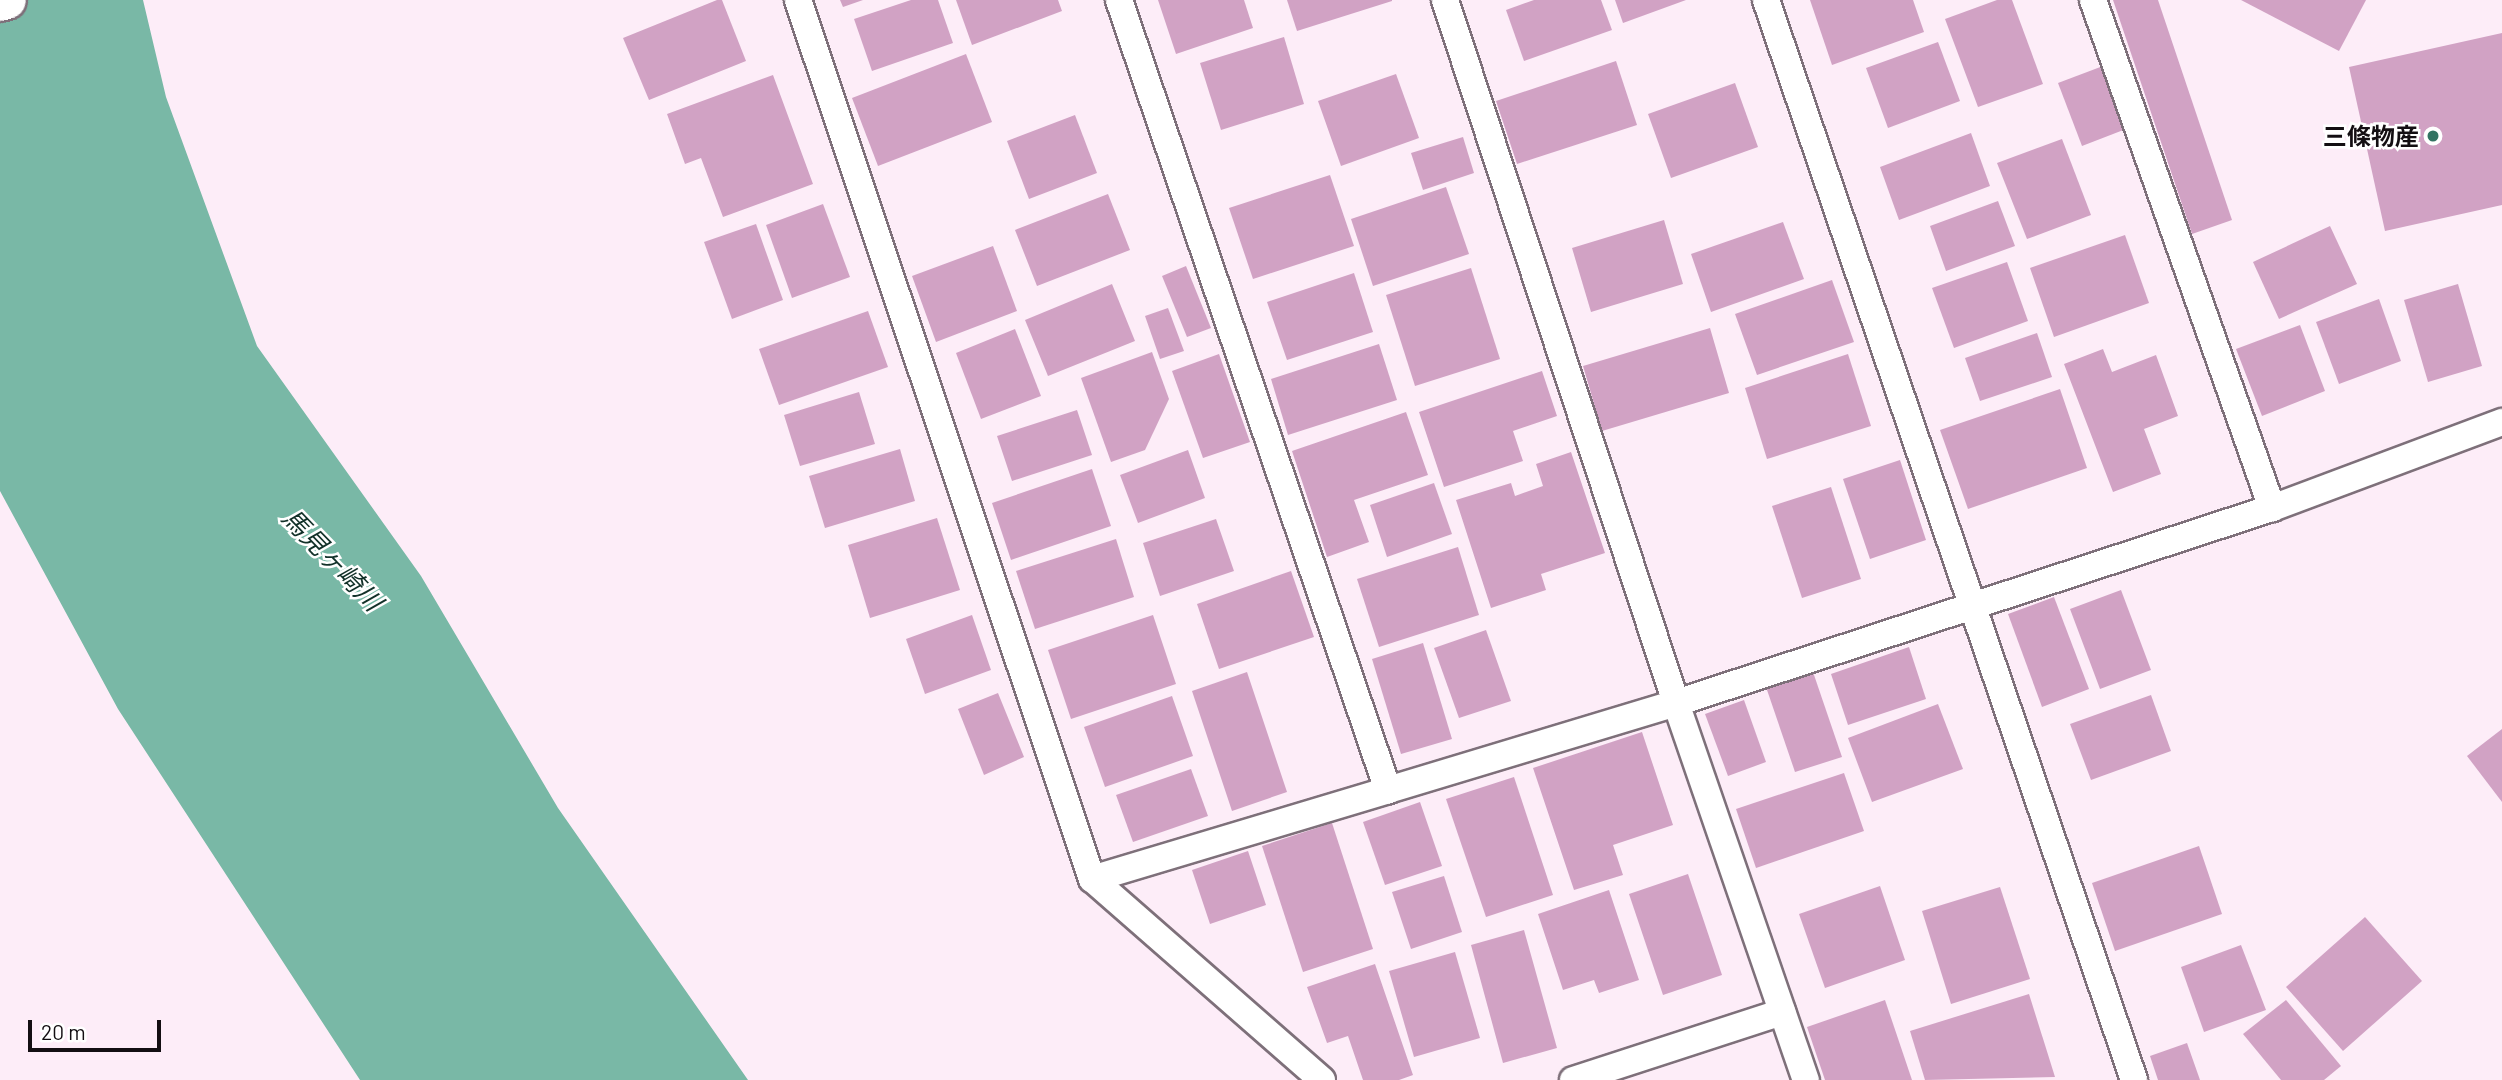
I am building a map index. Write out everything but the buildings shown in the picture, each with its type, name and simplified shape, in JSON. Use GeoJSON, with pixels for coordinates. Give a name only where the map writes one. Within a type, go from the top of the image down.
{"type":"FeatureCollection","features":[{"type":"Feature","properties":{"kind":"main road"},"geometry":{"type":"LineString","coordinates":[[0,2],[7,0]]}},
{"type":"Feature","properties":{"kind":"lane"},"geometry":{"type":"LineString","coordinates":[[798,0],[1092,878],[1322,1080]]}},
{"type":"Feature","properties":{"kind":"lane"},"geometry":{"type":"LineString","coordinates":[[1119,0],[1388,790]]}},
{"type":"Feature","properties":{"kind":"lane"},"geometry":{"type":"LineString","coordinates":[[1445,0],[1676,703],[1806,1080]]}},
{"type":"Feature","properties":{"kind":"lane"},"geometry":{"type":"LineString","coordinates":[[1766,0],[2134,1080]]}},
{"type":"Feature","properties":{"kind":"lane"},"geometry":{"type":"LineString","coordinates":[[2093,0],[2272,508]]}},
{"type":"Feature","properties":{"kind":"lane"},"geometry":{"type":"LineString","coordinates":[[1092,878],[1676,703],[2272,508],[2502,422]]}},
{"type":"Feature","properties":{"kind":"lane"},"geometry":{"type":"LineString","coordinates":[[1573,1080],[1782,1012]]}},
{"type":"Feature","properties":{"kind":"water","name":"馬見ヶ崎川"},"geometry":{"type":"Polygon","coordinates":[[[0,0],[143,0],[166,97],[257,346],[421,576],[558,808],[748,1080],[360,1080],[118,709],[0,491],[0,0]]]}},
{"type":"Feature","properties":{"kind":"place","name":"三條物産"},"geometry":{"type":"Point","coordinates":[2433,136]}}]}
